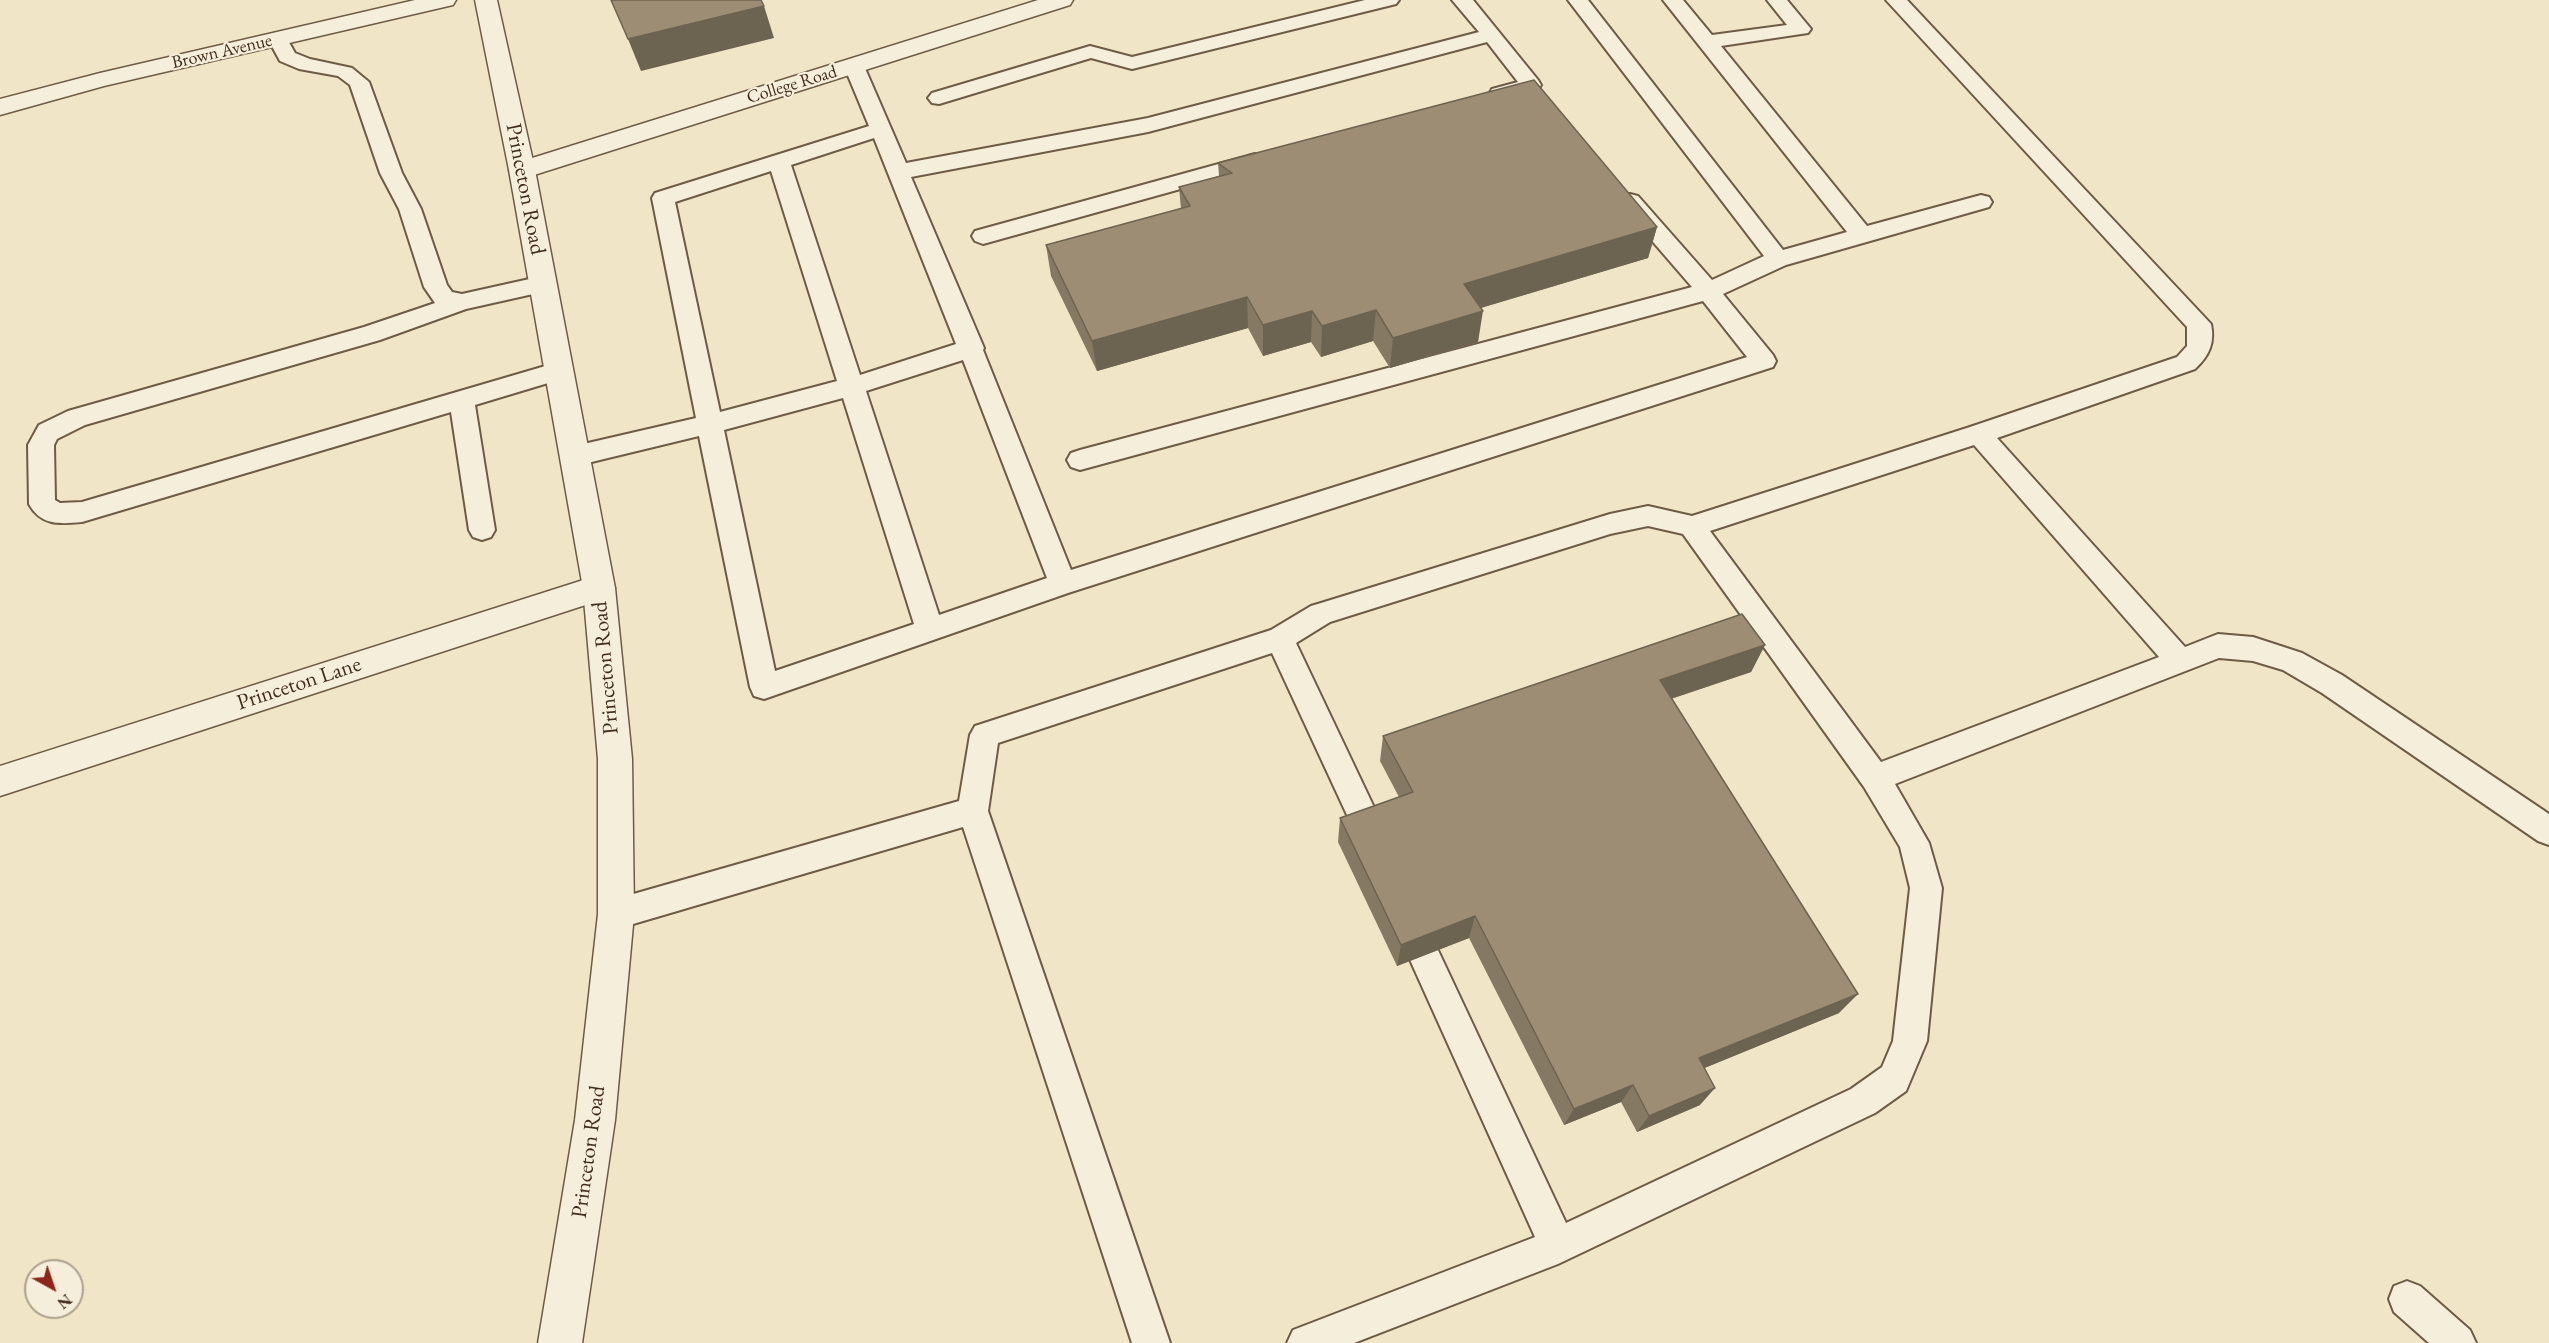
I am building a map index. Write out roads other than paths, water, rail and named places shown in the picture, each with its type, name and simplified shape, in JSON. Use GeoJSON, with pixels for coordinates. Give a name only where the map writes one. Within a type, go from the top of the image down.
{"type":"FeatureCollection","features":[{"type":"Feature","properties":{"kind":"street","name":"Brown Avenue"},"geometry":{"type":"LineString","coordinates":[[0,107],[100,80],[445,0]]}},
{"type":"Feature","properties":{"kind":"street","name":"Princeton Road"},"geometry":{"type":"LineString","coordinates":[[486,0],[522,170],[599,588],[615,759],[616,914],[595,1120],[560,1343]]}},
{"type":"Feature","properties":{"kind":"street","name":"College Road"},"geometry":{"type":"LineString","coordinates":[[522,170],[1062,0]]}},
{"type":"Feature","properties":{"kind":"street","name":"Princeton Lane"},"geometry":{"type":"LineString","coordinates":[[0,781],[599,588]]}},
{"type":"Feature","properties":{"kind":"lane"},"geometry":{"type":"LineString","coordinates":[[939,98],[1090,52],[1132,63],[1389,0]]}},
{"type":"Feature","properties":{"kind":"lane"},"geometry":{"type":"LineString","coordinates":[[1462,0],[1539,94],[1474,101]]}},
{"type":"Feature","properties":{"kind":"lane"},"geometry":{"type":"LineString","coordinates":[[1578,0],[1778,259]]}},
{"type":"Feature","properties":{"kind":"lane"},"geometry":{"type":"LineString","coordinates":[[1672,0],[1862,236]]}},
{"type":"Feature","properties":{"kind":"lane"},"geometry":{"type":"LineString","coordinates":[[1706,42],[1801,29],[1777,0]]}},
{"type":"Feature","properties":{"kind":"lane"},"geometry":{"type":"LineString","coordinates":[[1151,1343],[973,811],[985,735],[1280,639],[1321,614],[1610,524],[1648,516],[1692,526],[1979,434],[2186,363],[2196,354],[2203,341],[2199,324],[1896,0]]}},
{"type":"Feature","properties":{"kind":"lane"},"geometry":{"type":"LineString","coordinates":[[898,172],[1148,125],[1492,35]]}},
{"type":"Feature","properties":{"kind":"lane"},"geometry":{"type":"LineString","coordinates":[[278,39],[287,57],[306,65],[345,72],[359,82],[391,173],[410,209],[436,287],[444,298],[462,302]]}},
{"type":"Feature","properties":{"kind":"lane"},"geometry":{"type":"LineString","coordinates":[[854,66],[972,348],[1063,584]]}},
{"type":"Feature","properties":{"kind":"lane"},"geometry":{"type":"LineString","coordinates":[[880,129],[663,198],[764,687],[1063,584],[1764,361],[1708,291],[1616,184]]}},
{"type":"Feature","properties":{"kind":"lane"},"geometry":{"type":"LineString","coordinates":[[983,237],[1280,155]]}},
{"type":"Feature","properties":{"kind":"lane"},"geometry":{"type":"LineString","coordinates":[[779,161],[930,630]]}},
{"type":"Feature","properties":{"kind":"lane"},"geometry":{"type":"LineString","coordinates":[[1080,460],[1708,291],[1778,259],[1981,202]]}},
{"type":"Feature","properties":{"kind":"lane"},"geometry":{"type":"LineString","coordinates":[[543,284],[462,302],[371,334],[77,418],[48,432],[41,445],[42,504],[55,514],[82,512],[559,371]]}},
{"type":"Feature","properties":{"kind":"lane"},"geometry":{"type":"LineString","coordinates":[[574,456],[710,424],[853,386],[972,348]]}},
{"type":"Feature","properties":{"kind":"lane"},"geometry":{"type":"LineString","coordinates":[[462,399],[482,530]]}},
{"type":"Feature","properties":{"kind":"lane"},"geometry":{"type":"LineString","coordinates":[[1979,434],[2180,661]]}},
{"type":"Feature","properties":{"kind":"lane"},"geometry":{"type":"LineString","coordinates":[[1306,1343],[1558,1246],[1863,1101],[1894,1079],[1910,1041],[1926,888],[1914,843],[1875,778],[1692,526]]}},
{"type":"Feature","properties":{"kind":"lane"},"geometry":{"type":"LineString","coordinates":[[1280,639],[1365,820]]}},
{"type":"Feature","properties":{"kind":"lane"},"geometry":{"type":"LineString","coordinates":[[1875,778],[2218,646],[2253,649],[2292,661],[2331,684],[2549,831]]}},
{"type":"Feature","properties":{"kind":"lane"},"geometry":{"type":"LineString","coordinates":[[616,914],[973,811]]}},
{"type":"Feature","properties":{"kind":"lane"},"geometry":{"type":"LineString","coordinates":[[1419,942],[1558,1246]]}},
{"type":"Feature","properties":{"kind":"lane"},"geometry":{"type":"LineString","coordinates":[[2407,1299],[2457,1343]]}}]}
